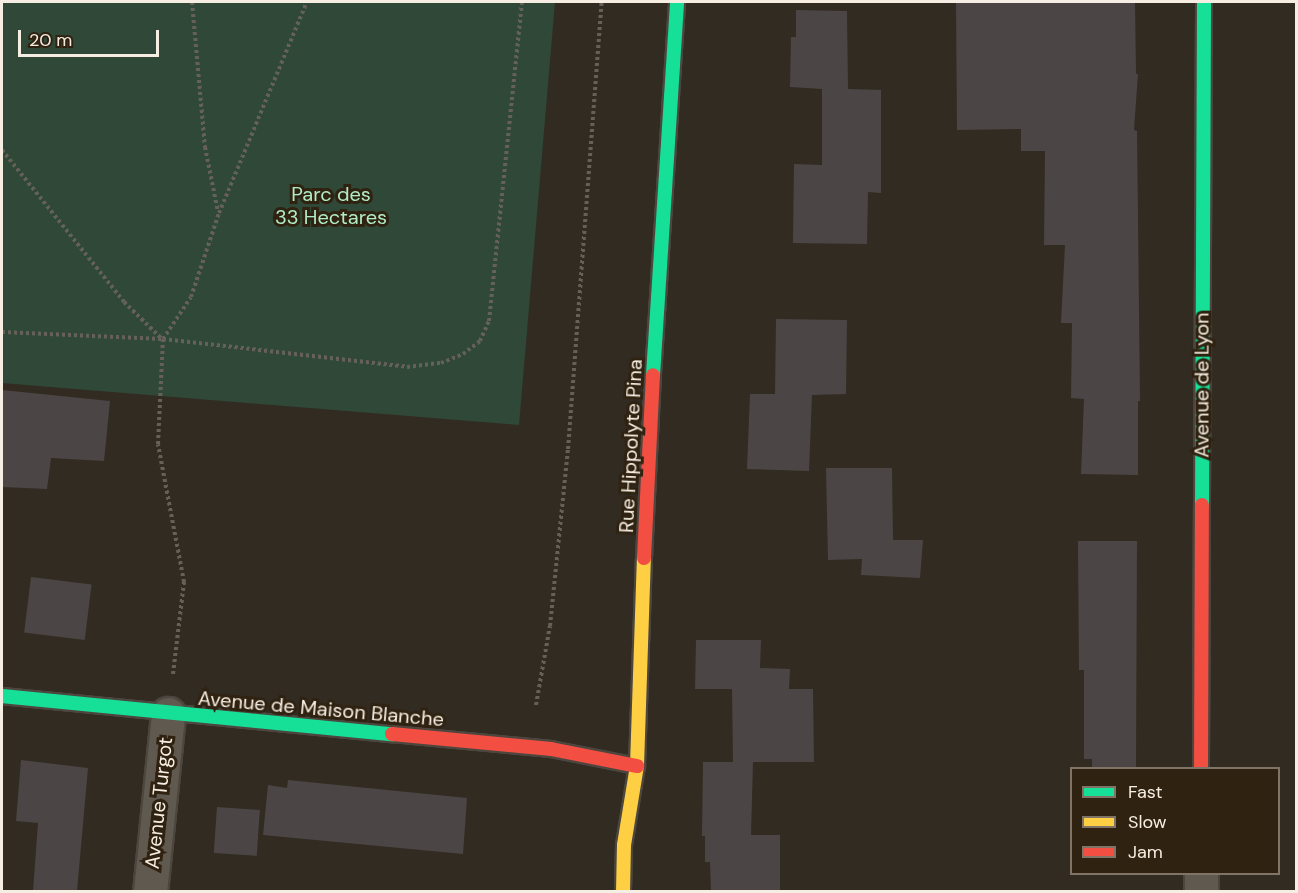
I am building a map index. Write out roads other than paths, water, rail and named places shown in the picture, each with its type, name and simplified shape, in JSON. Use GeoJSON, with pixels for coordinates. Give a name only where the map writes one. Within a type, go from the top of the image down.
{"type":"FeatureCollection","features":[{"type":"Feature","properties":{"kind":"street","name":"Rue Hippolyte Pina"},"geometry":{"type":"LineString","coordinates":[[623,891],[624,845],[637,766],[647,476],[677,2]]}},
{"type":"Feature","properties":{"kind":"street","name":"Avenue de Lyon"},"geometry":{"type":"LineString","coordinates":[[1201,767],[1204,2]]}},
{"type":"Feature","properties":{"kind":"street","name":"Avenue de Maison Blanche"},"geometry":{"type":"LineString","coordinates":[[2,696],[168,714],[551,749],[637,766]]}},
{"type":"Feature","properties":{"kind":"street","name":"Avenue Turgot"},"geometry":{"type":"LineString","coordinates":[[150,891],[168,714]]}},
{"type":"Feature","properties":{"kind":"street"},"geometry":{"type":"LineString","coordinates":[[1201,875],[1201,891]]}},
{"type":"Feature","properties":{"kind":"park label","name":"Parc des 33 Hectares"},"geometry":{"type":"Point","coordinates":[331,206]}}]}
